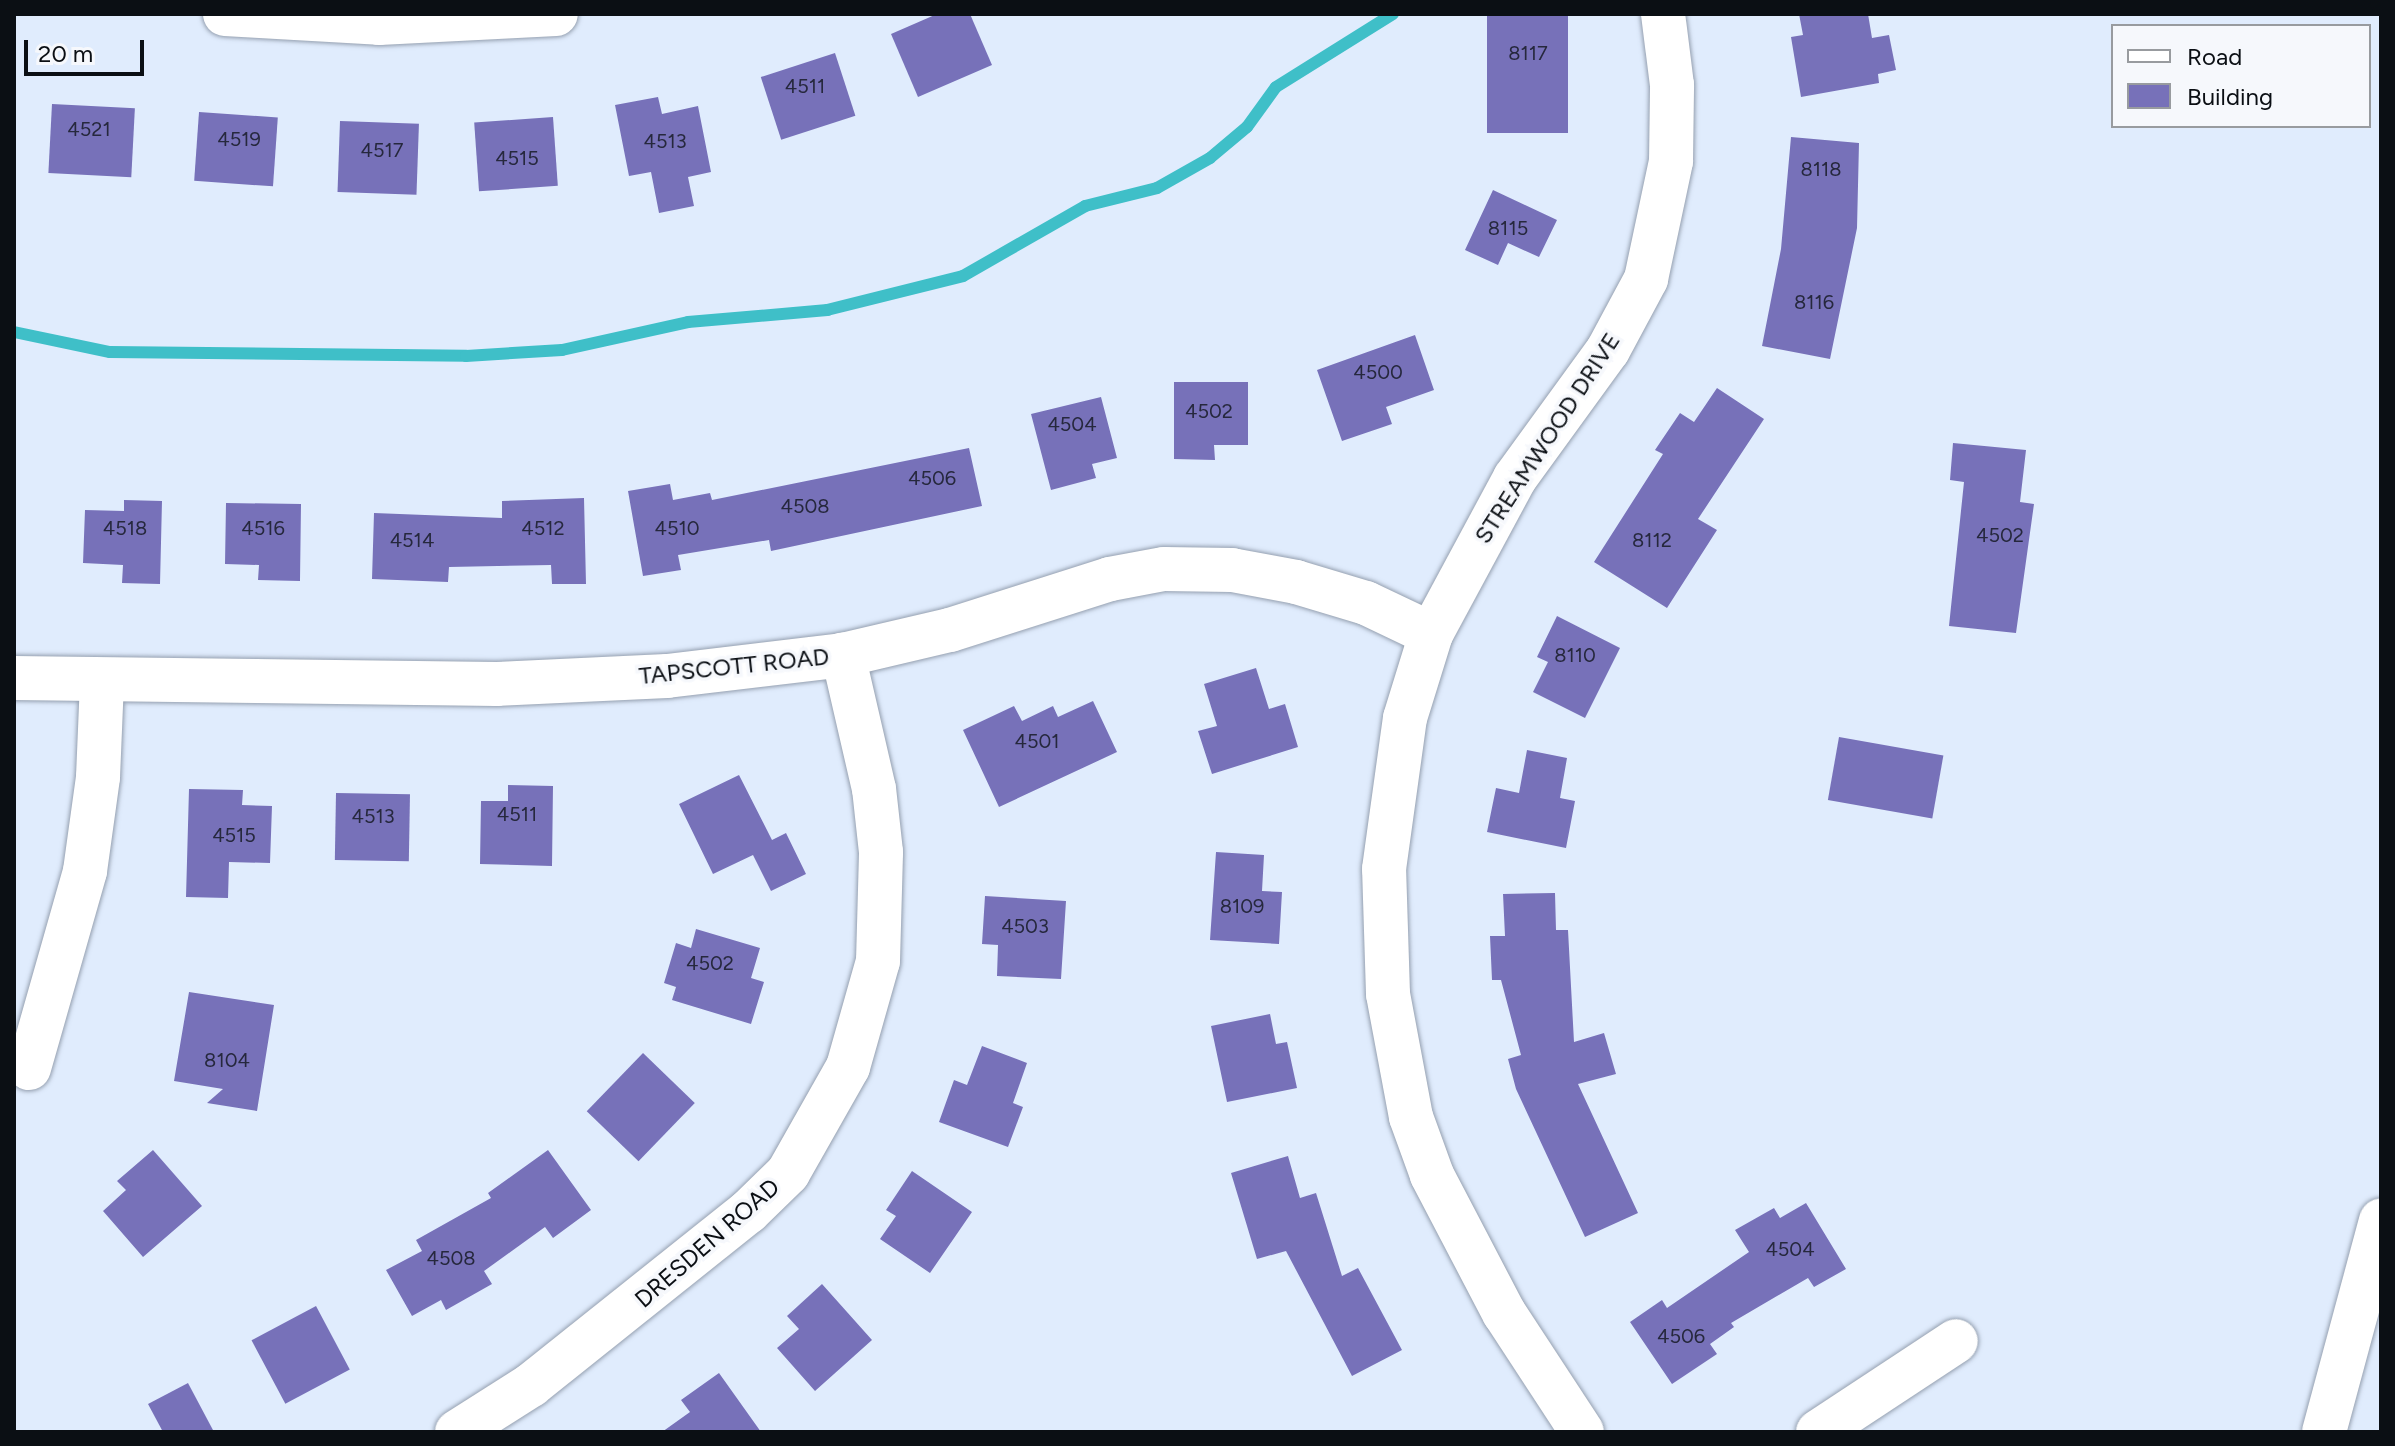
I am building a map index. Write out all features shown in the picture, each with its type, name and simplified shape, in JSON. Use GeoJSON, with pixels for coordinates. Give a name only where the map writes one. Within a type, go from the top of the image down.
{"type":"FeatureCollection","features":[{"type":"Feature","properties":{"kind":"main road"},"geometry":{"type":"LineString","coordinates":[[225,14],[393,23],[556,14]]}},
{"type":"Feature","properties":{"kind":"main road","name":"STREAMWOOD DRIVE"},"geometry":{"type":"LineString","coordinates":[[1582,1432],[1504,1313],[1432,1175],[1395,1051],[1384,929],[1384,869],[1405,718],[1431,634],[1515,478],[1608,350],[1646,279],[1671,161],[1672,85],[1663,14]]}},
{"type":"Feature","properties":{"kind":"main road","name":"TAPSCOTT ROAD"},"geometry":{"type":"LineString","coordinates":[[14,678],[497,684],[667,676],[843,655],[950,630],[1110,579],[1164,569],[1232,570],[1296,582],[1366,603],[1431,634]]}},
{"type":"Feature","properties":{"kind":"main road","name":"DRESDEN ROAD"},"geometry":{"type":"LineString","coordinates":[[457,1432],[531,1385],[748,1212],[788,1173],[848,1067],[878,961],[882,866],[874,789],[843,655]]}},
{"type":"Feature","properties":{"kind":"main road"},"geometry":{"type":"LineString","coordinates":[[29,1068],[85,871],[98,777],[102,680]]}},
{"type":"Feature","properties":{"kind":"main road"},"geometry":{"type":"LineString","coordinates":[[2324,1432],[2381,1221]]}},
{"type":"Feature","properties":{"kind":"main road"},"geometry":{"type":"LineString","coordinates":[[1818,1432],[1956,1341]]}},
{"type":"Feature","properties":{"kind":"building"},"geometry":{"type":"Polygon","coordinates":[[[937,14],[970,14],[992,65],[918,97],[891,34],[937,14]]]}},
{"type":"Feature","properties":{"kind":"building"},"geometry":{"type":"Polygon","coordinates":[[[1487,14],[1568,14],[1568,133],[1487,133],[1487,14]]]}},
{"type":"Feature","properties":{"kind":"building"},"geometry":{"type":"Polygon","coordinates":[[[1799,14],[1868,14],[1872,38],[1889,35],[1896,70],[1878,74],[1879,83],[1801,97],[1791,37],[1803,35],[1799,14]]]}},
{"type":"Feature","properties":{"kind":"building"},"geometry":{"type":"Polygon","coordinates":[[[835,53],[855,116],[781,140],[761,77],[835,53]]]}},
{"type":"Feature","properties":{"kind":"building"},"geometry":{"type":"Polygon","coordinates":[[[658,97],[662,114],[698,106],[711,172],[688,177],[694,206],[659,213],[651,172],[629,176],[615,105],[658,97]]]}},
{"type":"Feature","properties":{"kind":"building"},"geometry":{"type":"Polygon","coordinates":[[[52,104],[135,108],[131,177],[48,173],[52,104]]]}},
{"type":"Feature","properties":{"kind":"building"},"geometry":{"type":"Polygon","coordinates":[[[199,112],[278,118],[273,186],[194,181],[199,112]]]}},
{"type":"Feature","properties":{"kind":"building"},"geometry":{"type":"Polygon","coordinates":[[[553,117],[558,186],[479,191],[474,123],[553,117]]]}},
{"type":"Feature","properties":{"kind":"building"},"geometry":{"type":"Polygon","coordinates":[[[340,121],[419,124],[416,195],[338,192],[340,121]]]}},
{"type":"Feature","properties":{"kind":"building"},"geometry":{"type":"Polygon","coordinates":[[[1791,137],[1859,143],[1857,228],[1830,359],[1762,346],[1781,249],[1791,137]]]}},
{"type":"Feature","properties":{"kind":"building"},"geometry":{"type":"Polygon","coordinates":[[[1493,190],[1557,220],[1539,257],[1508,243],[1498,265],[1465,250],[1493,190]]]}},
{"type":"Feature","properties":{"kind":"building"},"geometry":{"type":"Polygon","coordinates":[[[1415,335],[1434,390],[1386,407],[1392,424],[1342,441],[1317,370],[1415,335]]]}},
{"type":"Feature","properties":{"kind":"building"},"geometry":{"type":"Polygon","coordinates":[[[1174,382],[1248,382],[1248,445],[1214,445],[1215,460],[1174,459],[1174,382]]]}},
{"type":"Feature","properties":{"kind":"building"},"geometry":{"type":"Polygon","coordinates":[[[1717,388],[1764,419],[1698,519],[1717,530],[1667,608],[1594,562],[1663,454],[1655,450],[1680,413],[1694,422],[1717,388]]]}},
{"type":"Feature","properties":{"kind":"building"},"geometry":{"type":"Polygon","coordinates":[[[1101,397],[1117,458],[1092,464],[1096,478],[1051,490],[1031,414],[1101,397]]]}},
{"type":"Feature","properties":{"kind":"building"},"geometry":{"type":"Polygon","coordinates":[[[1953,443],[2026,450],[2020,502],[2034,504],[2016,633],[1949,626],[1964,482],[1950,480],[1953,443]]]}},
{"type":"Feature","properties":{"kind":"building"},"geometry":{"type":"Polygon","coordinates":[[[969,448],[982,506],[771,551],[769,540],[678,555],[681,570],[643,576],[628,491],[670,484],[673,500],[710,493],[712,500],[969,448]]]}},
{"type":"Feature","properties":{"kind":"building"},"geometry":{"type":"Polygon","coordinates":[[[584,498],[586,584],[552,584],[551,565],[449,567],[448,582],[372,579],[374,513],[502,518],[502,501],[584,498]]]}},
{"type":"Feature","properties":{"kind":"building"},"geometry":{"type":"Polygon","coordinates":[[[124,500],[162,501],[160,584],[122,583],[123,565],[83,563],[85,510],[124,511],[124,500]]]}},
{"type":"Feature","properties":{"kind":"building"},"geometry":{"type":"Polygon","coordinates":[[[226,503],[301,504],[300,581],[258,580],[259,565],[225,564],[226,503]]]}},
{"type":"Feature","properties":{"kind":"building"},"geometry":{"type":"Polygon","coordinates":[[[1557,616],[1620,648],[1585,718],[1533,692],[1548,662],[1537,657],[1557,616]]]}},
{"type":"Feature","properties":{"kind":"building"},"geometry":{"type":"Polygon","coordinates":[[[1256,668],[1269,709],[1285,704],[1298,747],[1212,774],[1198,731],[1217,726],[1204,684],[1256,668]]]}},
{"type":"Feature","properties":{"kind":"building"},"geometry":{"type":"Polygon","coordinates":[[[1093,701],[1117,752],[999,807],[963,730],[1014,706],[1022,721],[1053,706],[1058,717],[1093,701]]]}},
{"type":"Feature","properties":{"kind":"building"},"geometry":{"type":"Polygon","coordinates":[[[1839,737],[1943,755],[1932,818],[1828,800],[1839,737]]]}},
{"type":"Feature","properties":{"kind":"building"},"geometry":{"type":"Polygon","coordinates":[[[1527,750],[1567,758],[1560,798],[1575,801],[1566,848],[1487,832],[1496,788],[1519,793],[1527,750]]]}},
{"type":"Feature","properties":{"kind":"building"},"geometry":{"type":"Polygon","coordinates":[[[739,775],[772,840],[786,833],[806,874],[771,891],[753,855],[713,874],[679,804],[739,775]]]}},
{"type":"Feature","properties":{"kind":"building"},"geometry":{"type":"Polygon","coordinates":[[[508,785],[553,786],[552,866],[480,864],[481,801],[508,801],[508,785]]]}},
{"type":"Feature","properties":{"kind":"building"},"geometry":{"type":"Polygon","coordinates":[[[189,789],[243,790],[242,805],[272,806],[270,863],[229,862],[228,898],[186,897],[189,789]]]}},
{"type":"Feature","properties":{"kind":"building"},"geometry":{"type":"Polygon","coordinates":[[[336,793],[410,794],[409,861],[335,860],[336,793]]]}},
{"type":"Feature","properties":{"kind":"building"},"geometry":{"type":"Polygon","coordinates":[[[1216,852],[1264,855],[1262,891],[1282,892],[1279,944],[1210,940],[1216,852]]]}},
{"type":"Feature","properties":{"kind":"building"},"geometry":{"type":"Polygon","coordinates":[[[1555,893],[1556,930],[1568,930],[1574,1042],[1604,1033],[1616,1074],[1578,1084],[1638,1213],[1585,1237],[1516,1089],[1508,1059],[1521,1055],[1501,980],[1492,980],[1490,936],[1505,936],[1503,894],[1555,893]]]}},
{"type":"Feature","properties":{"kind":"building"},"geometry":{"type":"Polygon","coordinates":[[[985,896],[1066,901],[1061,979],[997,976],[998,945],[982,944],[985,896]]]}},
{"type":"Feature","properties":{"kind":"building"},"geometry":{"type":"Polygon","coordinates":[[[696,929],[760,948],[751,978],[764,982],[751,1024],[672,1000],[676,987],[664,983],[676,943],[691,948],[696,929]]]}},
{"type":"Feature","properties":{"kind":"building"},"geometry":{"type":"Polygon","coordinates":[[[189,992],[274,1005],[257,1111],[207,1103],[223,1089],[174,1081],[189,992]]]}},
{"type":"Feature","properties":{"kind":"building"},"geometry":{"type":"Polygon","coordinates":[[[1270,1014],[1276,1044],[1287,1042],[1297,1088],[1227,1102],[1211,1026],[1270,1014]]]}},
{"type":"Feature","properties":{"kind":"building"},"geometry":{"type":"Polygon","coordinates":[[[982,1046],[1027,1063],[1013,1103],[1023,1107],[1008,1147],[939,1122],[954,1080],[967,1085],[982,1046]]]}},
{"type":"Feature","properties":{"kind":"building"},"geometry":{"type":"Polygon","coordinates":[[[643,1053],[695,1103],[639,1161],[587,1111],[643,1053]]]}},
{"type":"Feature","properties":{"kind":"building"},"geometry":{"type":"Polygon","coordinates":[[[153,1150],[202,1206],[143,1257],[103,1211],[126,1190],[117,1181],[153,1150]]]}},
{"type":"Feature","properties":{"kind":"building"},"geometry":{"type":"Polygon","coordinates":[[[548,1150],[591,1210],[553,1238],[545,1227],[484,1271],[492,1284],[446,1310],[441,1300],[412,1316],[386,1270],[422,1251],[416,1240],[491,1198],[488,1193],[548,1150]]]}},
{"type":"Feature","properties":{"kind":"building"},"geometry":{"type":"Polygon","coordinates":[[[1288,1156],[1300,1198],[1316,1193],[1342,1276],[1358,1268],[1402,1350],[1352,1376],[1286,1251],[1257,1259],[1231,1173],[1288,1156]]]}},
{"type":"Feature","properties":{"kind":"building"},"geometry":{"type":"Polygon","coordinates":[[[912,1171],[972,1212],[930,1273],[880,1239],[896,1216],[886,1210],[912,1171]]]}},
{"type":"Feature","properties":{"kind":"building"},"geometry":{"type":"Polygon","coordinates":[[[1806,1203],[1846,1269],[1814,1287],[1808,1278],[1731,1323],[1734,1327],[1710,1344],[1717,1354],[1672,1384],[1630,1322],[1662,1300],[1667,1308],[1749,1252],[1735,1230],[1774,1208],[1780,1218],[1806,1203]]]}},
{"type":"Feature","properties":{"kind":"building"},"geometry":{"type":"Polygon","coordinates":[[[822,1284],[872,1340],[815,1391],[777,1348],[799,1329],[787,1316],[822,1284]]]}},
{"type":"Feature","properties":{"kind":"building"},"geometry":{"type":"Polygon","coordinates":[[[316,1306],[350,1370],[285,1404],[252,1340],[316,1306]]]}},
{"type":"Feature","properties":{"kind":"building"},"geometry":{"type":"Polygon","coordinates":[[[719,1373],[761,1432],[662,1432],[690,1412],[681,1400],[719,1373]]]}},
{"type":"Feature","properties":{"kind":"building"},"geometry":{"type":"Polygon","coordinates":[[[188,1383],[214,1432],[163,1432],[148,1404],[188,1383]]]}},
{"type":"Feature","properties":{"kind":"waterway"},"geometry":{"type":"LineString","coordinates":[[14,332],[110,352],[466,356],[562,350],[688,322],[827,310],[963,276],[1085,206],[1157,188],[1210,158],[1247,127],[1276,87],[1393,14]]}}]}
